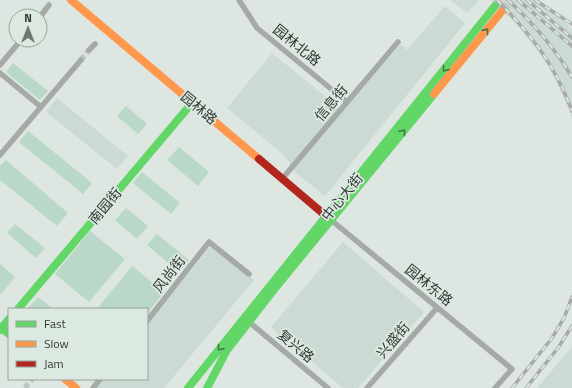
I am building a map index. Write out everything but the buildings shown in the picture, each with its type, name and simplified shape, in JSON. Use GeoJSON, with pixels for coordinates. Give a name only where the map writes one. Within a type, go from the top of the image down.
{"type":"FeatureCollection","features":[{"type":"Feature","properties":{"kind":"main road","name":"园林路"},"geometry":{"type":"LineString","coordinates":[[71,0],[329,218]]}},
{"type":"Feature","properties":{"kind":"main road","name":"中心大街"},"geometry":{"type":"LineString","coordinates":[[207,388],[227,350],[495,6]]}},
{"type":"Feature","properties":{"kind":"main road","name":"中心大街"},"geometry":{"type":"LineString","coordinates":[[188,388],[502,11]]}},
{"type":"Feature","properties":{"kind":"main road","name":"南园街"},"geometry":{"type":"LineString","coordinates":[[19,308],[192,103]]}},
{"type":"Feature","properties":{"kind":"main road"},"geometry":{"type":"LineString","coordinates":[[1,328],[8,320]]}},
{"type":"Feature","properties":{"kind":"main road"},"geometry":{"type":"LineString","coordinates":[[66,380],[76,388]]}},
{"type":"Feature","properties":{"kind":"street","name":"园林北路"},"geometry":{"type":"LineString","coordinates":[[239,0],[257,28],[347,102]]}},
{"type":"Feature","properties":{"kind":"street","name":"信息街"},"geometry":{"type":"LineString","coordinates":[[282,179],[398,42]]}},
{"type":"Feature","properties":{"kind":"street"},"geometry":{"type":"LineString","coordinates":[[90,50],[95,44]]}},
{"type":"Feature","properties":{"kind":"street"},"geometry":{"type":"LineString","coordinates":[[0,65],[14,48]]}},
{"type":"Feature","properties":{"kind":"street"},"geometry":{"type":"LineString","coordinates":[[0,155],[81,60]]}},
{"type":"Feature","properties":{"kind":"street"},"geometry":{"type":"LineString","coordinates":[[0,73],[40,107]]}},
{"type":"Feature","properties":{"kind":"street","name":"园林东路"},"geometry":{"type":"LineString","coordinates":[[329,218],[512,369],[495,388]]}},
{"type":"Feature","properties":{"kind":"street","name":"风尚街"},"geometry":{"type":"LineString","coordinates":[[148,320],[209,242],[249,274]]}},
{"type":"Feature","properties":{"kind":"street","name":"兴盛街"},"geometry":{"type":"LineString","coordinates":[[367,388],[438,308]]}},
{"type":"Feature","properties":{"kind":"street","name":"复兴路"},"geometry":{"type":"LineString","coordinates":[[249,322],[328,388]]}},
{"type":"Feature","properties":{"kind":"street"},"geometry":{"type":"LineString","coordinates":[[93,388],[99,380]]}},
{"type":"Feature","properties":{"kind":"shaded area"},"geometry":{"type":"Polygon","coordinates":[[[451,0],[479,0],[467,13],[451,0]]]}},
{"type":"Feature","properties":{"kind":"shaded area"},"geometry":{"type":"Polygon","coordinates":[[[490,0],[539,0],[572,29],[572,120],[569,108],[548,64],[514,21],[490,0]]]}},
{"type":"Feature","properties":{"kind":"shaded area"},"geometry":{"type":"Polygon","coordinates":[[[445,6],[465,23],[325,196],[296,173],[285,156],[227,108],[272,53],[343,111],[401,44],[407,50],[445,6]]]}},
{"type":"Feature","properties":{"kind":"shaded area"},"geometry":{"type":"Polygon","coordinates":[[[57,98],[128,156],[117,169],[46,112],[57,98]]]}},
{"type":"Feature","properties":{"kind":"shaded area"},"geometry":{"type":"Polygon","coordinates":[[[343,242],[424,312],[358,388],[343,388],[271,327],[343,242]]]}},
{"type":"Feature","properties":{"kind":"shaded area"},"geometry":{"type":"Polygon","coordinates":[[[210,247],[254,280],[164,388],[95,388],[102,380],[148,380],[148,323],[210,247]]]}},
{"type":"Feature","properties":{"kind":"shaded area"},"geometry":{"type":"Polygon","coordinates":[[[572,347],[572,388],[537,388],[572,347]]]}},
{"type":"Feature","properties":{"kind":"green space"},"geometry":{"type":"Polygon","coordinates":[[[13,63],[48,91],[40,100],[6,72],[13,63]]]}},
{"type":"Feature","properties":{"kind":"green space"},"geometry":{"type":"Polygon","coordinates":[[[126,106],[147,124],[138,134],[117,116],[126,106]]]}},
{"type":"Feature","properties":{"kind":"green space"},"geometry":{"type":"Polygon","coordinates":[[[28,131],[92,183],[83,194],[19,142],[28,131]]]}},
{"type":"Feature","properties":{"kind":"green space"},"geometry":{"type":"Polygon","coordinates":[[[179,147],[209,172],[198,186],[167,160],[179,147]]]}},
{"type":"Feature","properties":{"kind":"green space"},"geometry":{"type":"Polygon","coordinates":[[[6,160],[68,213],[57,226],[0,180],[0,166],[6,160]]]}},
{"type":"Feature","properties":{"kind":"green space"},"geometry":{"type":"Polygon","coordinates":[[[142,172],[180,203],[171,214],[133,183],[142,172]]]}},
{"type":"Feature","properties":{"kind":"green space"},"geometry":{"type":"Polygon","coordinates":[[[126,208],[148,226],[137,239],[115,220],[126,208]]]}},
{"type":"Feature","properties":{"kind":"green space"},"geometry":{"type":"Polygon","coordinates":[[[15,224],[45,248],[36,258],[7,233],[15,224]]]}},
{"type":"Feature","properties":{"kind":"green space"},"geometry":{"type":"Polygon","coordinates":[[[90,231],[125,259],[89,302],[55,274],[90,231]]]}},
{"type":"Feature","properties":{"kind":"green space"},"geometry":{"type":"Polygon","coordinates":[[[157,234],[189,260],[179,272],[147,245],[157,234]]]}},
{"type":"Feature","properties":{"kind":"green space"},"geometry":{"type":"Polygon","coordinates":[[[0,264],[15,277],[1,294],[0,293],[0,264]]]}},
{"type":"Feature","properties":{"kind":"green space"},"geometry":{"type":"Polygon","coordinates":[[[132,266],[164,292],[148,313],[148,308],[98,308],[132,266]]]}},
{"type":"Feature","properties":{"kind":"green space"},"geometry":{"type":"Polygon","coordinates":[[[38,297],[52,308],[28,308],[38,297]]]}},
{"type":"Feature","properties":{"kind":"tunnel"},"geometry":{"type":"LineString","coordinates":[[495,6],[500,0]]}},
{"type":"Feature","properties":{"kind":"tunnel"},"geometry":{"type":"LineString","coordinates":[[502,11],[511,0]]}},
{"type":"Feature","properties":{"kind":"tunnel"},"geometry":{"type":"LineString","coordinates":[[81,60],[89,50]]}},
{"type":"Feature","properties":{"kind":"tunnel"},"geometry":{"type":"LineString","coordinates":[[25,388],[31,380]]}},
{"type":"Feature","properties":{"kind":"railway"},"geometry":{"type":"LineString","coordinates":[[497,0],[531,38],[550,64],[558,78],[572,111]]}},
{"type":"Feature","properties":{"kind":"railway"},"geometry":{"type":"LineString","coordinates":[[508,0],[543,36],[572,77]]}},
{"type":"Feature","properties":{"kind":"railway"},"geometry":{"type":"LineString","coordinates":[[518,0],[572,46]]}},
{"type":"Feature","properties":{"kind":"railway"},"geometry":{"type":"LineString","coordinates":[[527,0],[572,38]]}},
{"type":"Feature","properties":{"kind":"railway"},"geometry":{"type":"LineString","coordinates":[[535,0],[572,24]]}},
{"type":"Feature","properties":{"kind":"railway"},"geometry":{"type":"LineString","coordinates":[[512,388],[552,338],[564,318],[572,297]]}},
{"type":"Feature","properties":{"kind":"railway"},"geometry":{"type":"LineString","coordinates":[[526,388],[558,348],[572,326]]}},
{"type":"Feature","properties":{"kind":"traffic: fast"},"geometry":{"type":"LineString","coordinates":[[188,388],[495,6]]}},
{"type":"Feature","properties":{"kind":"traffic: fast"},"geometry":{"type":"LineString","coordinates":[[207,388],[227,350],[272,292],[434,94]]}},
{"type":"Feature","properties":{"kind":"traffic: fast"},"geometry":{"type":"LineString","coordinates":[[19,308],[192,103]]}},
{"type":"Feature","properties":{"kind":"traffic: fast"},"geometry":{"type":"LineString","coordinates":[[0,330],[8,320]]}},
{"type":"Feature","properties":{"kind":"traffic: fast"},"geometry":{"type":"LineString","coordinates":[[0,327],[8,333]]}},
{"type":"Feature","properties":{"kind":"traffic: slow"},"geometry":{"type":"LineString","coordinates":[[71,0],[259,159]]}},
{"type":"Feature","properties":{"kind":"traffic: slow"},"geometry":{"type":"LineString","coordinates":[[434,94],[502,11]]}},
{"type":"Feature","properties":{"kind":"traffic: slow"},"geometry":{"type":"LineString","coordinates":[[66,380],[76,388]]}},
{"type":"Feature","properties":{"kind":"traffic: jam"},"geometry":{"type":"LineString","coordinates":[[259,159],[326,216]]}}]}
